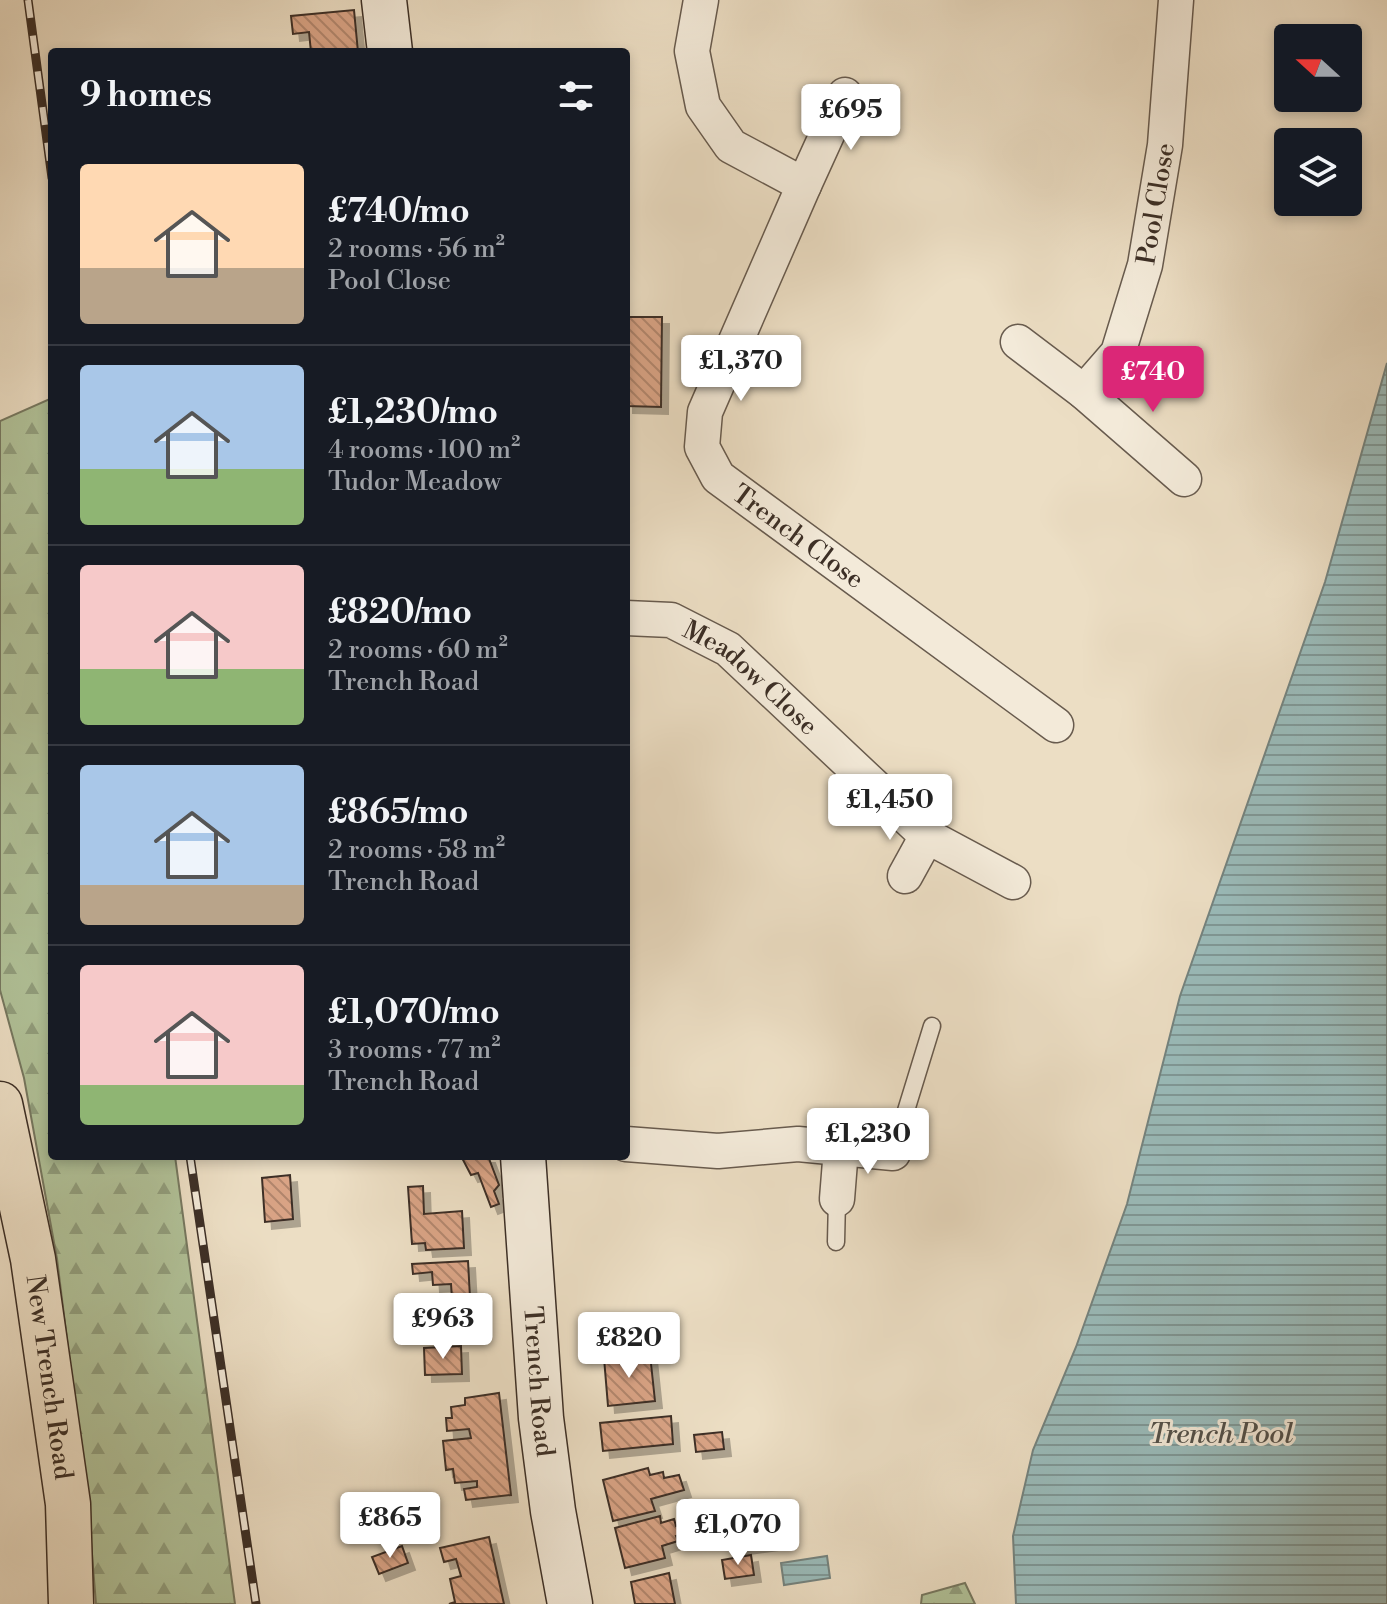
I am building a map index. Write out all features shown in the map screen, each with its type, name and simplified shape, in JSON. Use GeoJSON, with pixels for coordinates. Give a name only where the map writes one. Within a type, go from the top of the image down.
{"type":"FeatureCollection","features":[{"type":"Feature","properties":{"kind":"highway","name":"New Trench Road"},"geometry":{"type":"LineString","coordinates":[[0,1104],[33,1259],[68,1504],[71,1604]]}},
{"type":"Feature","properties":{"kind":"street"},"geometry":{"type":"LineString","coordinates":[[384,0],[390,48]]}},
{"type":"Feature","properties":{"kind":"street"},"geometry":{"type":"LineString","coordinates":[[701,0],[692,51],[703,106],[731,146],[804,185]]}},
{"type":"Feature","properties":{"kind":"street","name":"Pool Close"},"geometry":{"type":"LineString","coordinates":[[1084,392],[1118,353],[1145,265],[1165,145],[1176,0]]}},
{"type":"Feature","properties":{"kind":"street","name":"Trench Close"},"geometry":{"type":"LineString","coordinates":[[845,95],[705,412],[702,447],[718,477],[1056,725]]}},
{"type":"Feature","properties":{"kind":"street"},"geometry":{"type":"LineString","coordinates":[[1018,342],[1084,392],[1184,479]]}},
{"type":"Feature","properties":{"kind":"street","name":"Meadow Close"},"geometry":{"type":"LineString","coordinates":[[630,618],[671,620],[728,649],[927,836],[1013,882]]}},
{"type":"Feature","properties":{"kind":"street"},"geometry":{"type":"LineString","coordinates":[[905,876],[927,836]]}},
{"type":"Feature","properties":{"kind":"street"},"geometry":{"type":"LineString","coordinates":[[630,1144],[718,1151],[798,1144],[893,1153]]}},
{"type":"Feature","properties":{"kind":"street"},"geometry":{"type":"LineString","coordinates":[[837,1199],[841,1149]]}},
{"type":"Feature","properties":{"kind":"street","name":"Trench Road"},"geometry":{"type":"LineString","coordinates":[[523,1160],[541,1418],[553,1511],[570,1604]]}},
{"type":"Feature","properties":{"kind":"lane"},"geometry":{"type":"LineString","coordinates":[[893,1153],[932,1026]]}},
{"type":"Feature","properties":{"kind":"lane"},"geometry":{"type":"LineString","coordinates":[[836,1242],[837,1199]]}},
{"type":"Feature","properties":{"kind":"green space"},"geometry":{"type":"Polygon","coordinates":[[[48,400],[48,1160],[176,1160],[235,1604],[96,1604],[89,1517],[57,1259],[24,1078],[0,990],[0,421],[48,400]]]}},
{"type":"Feature","properties":{"kind":"green space"},"geometry":{"type":"Polygon","coordinates":[[[965,1583],[975,1604],[921,1604],[922,1595],[965,1583]]]}},
{"type":"Feature","properties":{"kind":"water","name":"Trench Pool"},"geometry":{"type":"Polygon","coordinates":[[[1387,363],[1387,1604],[1016,1604],[1013,1536],[1033,1450],[1076,1347],[1127,1204],[1180,996],[1325,582],[1387,363]]]}},
{"type":"Feature","properties":{"kind":"water"},"geometry":{"type":"Polygon","coordinates":[[[827,1556],[830,1578],[784,1585],[781,1563],[827,1556]]]}},
{"type":"Feature","properties":{"kind":"building"},"geometry":{"type":"Polygon","coordinates":[[[354,10],[358,48],[311,48],[309,32],[293,34],[291,16],[354,10]]]}},
{"type":"Feature","properties":{"kind":"building"},"geometry":{"type":"Polygon","coordinates":[[[630,317],[662,317],[661,407],[630,406],[630,317]]]}},
{"type":"Feature","properties":{"kind":"building"},"geometry":{"type":"Polygon","coordinates":[[[463,1160],[490,1160],[499,1185],[494,1191],[499,1204],[491,1207],[478,1173],[471,1175],[463,1160]]]}},
{"type":"Feature","properties":{"kind":"building"},"geometry":{"type":"Polygon","coordinates":[[[290,1175],[293,1219],[265,1222],[262,1178],[290,1175]]]}},
{"type":"Feature","properties":{"kind":"building"},"geometry":{"type":"Polygon","coordinates":[[[423,1186],[424,1214],[462,1211],[464,1248],[426,1250],[425,1243],[412,1244],[408,1187],[423,1186]]]}},
{"type":"Feature","properties":{"kind":"building"},"geometry":{"type":"Polygon","coordinates":[[[468,1261],[470,1297],[452,1299],[451,1284],[433,1285],[432,1272],[413,1274],[412,1264],[468,1261]]]}},
{"type":"Feature","properties":{"kind":"building"},"geometry":{"type":"Polygon","coordinates":[[[461,1346],[462,1374],[425,1375],[424,1348],[461,1346]]]}},
{"type":"Feature","properties":{"kind":"building"},"geometry":{"type":"Polygon","coordinates":[[[650,1354],[655,1401],[608,1406],[604,1358],[650,1354]]]}},
{"type":"Feature","properties":{"kind":"building"},"geometry":{"type":"Polygon","coordinates":[[[499,1393],[511,1495],[466,1500],[464,1489],[477,1487],[477,1481],[455,1483],[453,1469],[446,1470],[443,1441],[471,1438],[469,1429],[447,1431],[446,1418],[452,1418],[451,1407],[465,1405],[465,1398],[499,1393]]]}},
{"type":"Feature","properties":{"kind":"building"},"geometry":{"type":"Polygon","coordinates":[[[671,1416],[673,1444],[603,1451],[600,1423],[671,1416]]]}},
{"type":"Feature","properties":{"kind":"building"},"geometry":{"type":"Polygon","coordinates":[[[722,1432],[724,1449],[696,1452],[694,1435],[722,1432]]]}},
{"type":"Feature","properties":{"kind":"building"},"geometry":{"type":"Polygon","coordinates":[[[648,1468],[650,1475],[663,1472],[664,1478],[679,1475],[684,1490],[651,1499],[655,1511],[613,1521],[603,1480],[648,1468]]]}},
{"type":"Feature","properties":{"kind":"building"},"geometry":{"type":"Polygon","coordinates":[[[660,1516],[661,1523],[674,1519],[676,1526],[692,1522],[694,1532],[676,1536],[678,1541],[662,1546],[665,1558],[625,1568],[615,1528],[660,1516]]]}},
{"type":"Feature","properties":{"kind":"building"},"geometry":{"type":"Polygon","coordinates":[[[784,1520],[787,1541],[735,1548],[733,1527],[784,1520]]]}},
{"type":"Feature","properties":{"kind":"building"},"geometry":{"type":"Polygon","coordinates":[[[489,1537],[504,1604],[449,1604],[455,1602],[450,1579],[461,1576],[456,1559],[444,1562],[440,1548],[489,1537]]]}},
{"type":"Feature","properties":{"kind":"building"},"geometry":{"type":"Polygon","coordinates":[[[402,1546],[408,1563],[379,1574],[372,1557],[402,1546]]]}},
{"type":"Feature","properties":{"kind":"building"},"geometry":{"type":"Polygon","coordinates":[[[751,1555],[754,1575],[725,1579],[722,1560],[751,1555]]]}},
{"type":"Feature","properties":{"kind":"building"},"geometry":{"type":"Polygon","coordinates":[[[669,1573],[675,1604],[635,1604],[631,1582],[669,1573]]]}},
{"type":"Feature","properties":{"kind":"railway"},"geometry":{"type":"LineString","coordinates":[[28,0],[48,148]]}},
{"type":"Feature","properties":{"kind":"railway"},"geometry":{"type":"LineString","coordinates":[[191,1160],[256,1604]]}}]}
